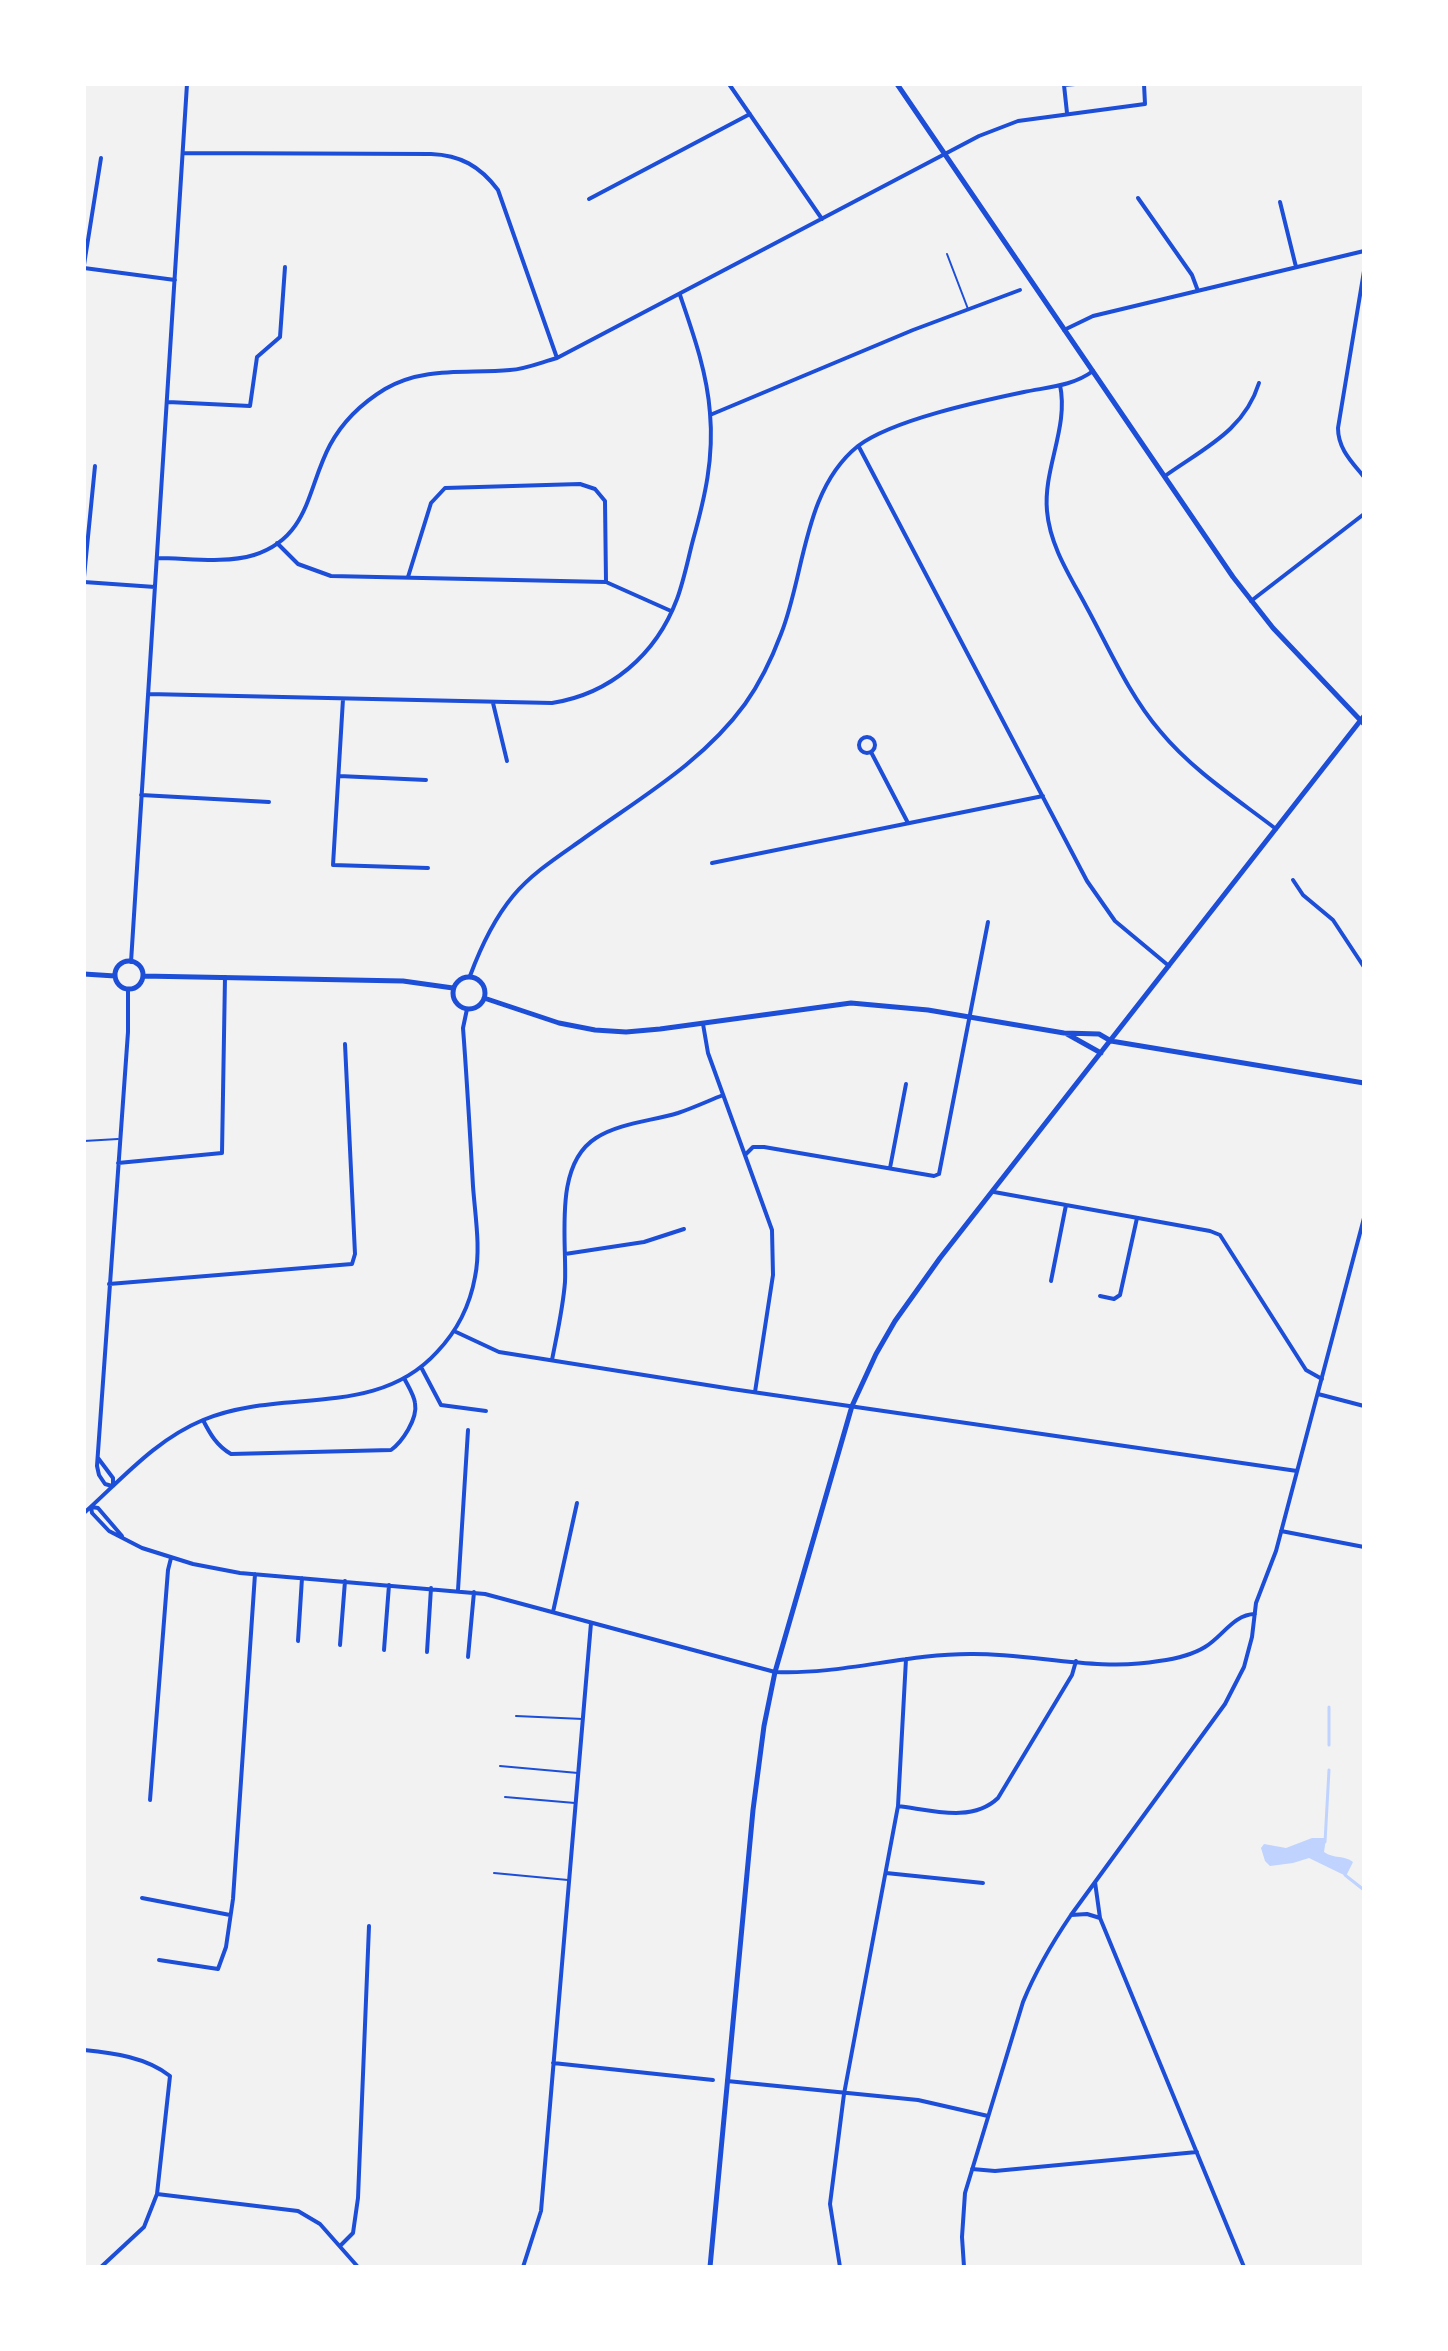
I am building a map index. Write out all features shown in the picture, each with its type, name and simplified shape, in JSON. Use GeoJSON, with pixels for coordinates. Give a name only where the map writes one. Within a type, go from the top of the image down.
{"type":"FeatureCollection","features":[{"type":"Feature","properties":{"kind":"street"},"geometry":{"type":"LineString","coordinates":[[131,962],[187,84]]}},
{"type":"Feature","properties":{"kind":"street"},"geometry":{"type":"LineString","coordinates":[[729,84],[822,219]]}},
{"type":"Feature","properties":{"kind":"street"},"geometry":{"type":"LineString","coordinates":[[710,2267],[762,1737],[775,1672],[852,1406],[895,1321],[1363,720],[1251,601],[897,84]]}},
{"type":"Feature","properties":{"kind":"street"},"geometry":{"type":"LineString","coordinates":[[1067,113],[1064,85],[1075,84]]}},
{"type":"Feature","properties":{"kind":"street"},"geometry":{"type":"LineString","coordinates":[[157,558],[232,559],[254,555],[277,543],[301,518],[330,446],[344,425],[372,398],[411,377],[439,372],[512,370],[557,358],[1002,126],[1067,113],[1145,104],[1144,84]]}},
{"type":"Feature","properties":{"kind":"street"},"geometry":{"type":"LineString","coordinates":[[589,199],[750,114]]}},
{"type":"Feature","properties":{"kind":"street"},"geometry":{"type":"LineString","coordinates":[[183,153],[443,154],[469,162],[498,190],[557,358]]}},
{"type":"Feature","properties":{"kind":"street"},"geometry":{"type":"LineString","coordinates":[[101,158],[84,267],[175,280]]}},
{"type":"Feature","properties":{"kind":"street"},"geometry":{"type":"LineString","coordinates":[[1138,198],[1192,275],[1198,291]]}},
{"type":"Feature","properties":{"kind":"street"},"geometry":{"type":"LineString","coordinates":[[1280,202],[1296,267]]}},
{"type":"Feature","properties":{"kind":"street"},"geometry":{"type":"LineString","coordinates":[[1064,330],[1093,316],[1364,251]]}},
{"type":"Feature","properties":{"kind":"street"},"geometry":{"type":"LineString","coordinates":[[167,402],[250,406],[257,357],[280,337],[285,267]]}},
{"type":"Feature","properties":{"kind":"street"},"geometry":{"type":"LineString","coordinates":[[1364,271],[1338,428],[1338,440],[1343,450],[1364,477]]}},
{"type":"Feature","properties":{"kind":"street"},"geometry":{"type":"LineString","coordinates":[[710,415],[913,330],[1020,290]]}},
{"type":"Feature","properties":{"kind":"street"},"geometry":{"type":"LineString","coordinates":[[148,694],[552,703],[598,690],[635,663],[660,633],[677,598],[708,478],[711,454],[710,415],[702,365],[680,295]]}},
{"type":"Feature","properties":{"kind":"street"},"geometry":{"type":"LineString","coordinates":[[470,976],[480,951],[514,895],[548,864],[688,764],[721,733],[746,702],[781,635],[816,511],[836,471],[858,447],[875,435],[912,421],[1080,380],[1093,371]]}},
{"type":"Feature","properties":{"kind":"street"},"geometry":{"type":"LineString","coordinates":[[1165,476],[1244,417],[1259,383]]}},
{"type":"Feature","properties":{"kind":"street"},"geometry":{"type":"LineString","coordinates":[[1060,385],[1061,414],[1047,488],[1049,526],[1060,558],[1136,698],[1161,732],[1198,767],[1276,829]]}},
{"type":"Feature","properties":{"kind":"street"},"geometry":{"type":"LineString","coordinates":[[858,447],[1087,881],[1131,936],[1169,966]]}},
{"type":"Feature","properties":{"kind":"street"},"geometry":{"type":"LineString","coordinates":[[95,466],[84,580],[155,587]]}},
{"type":"Feature","properties":{"kind":"street"},"geometry":{"type":"LineString","coordinates":[[408,577],[431,503],[445,488],[572,484],[595,489],[605,501],[606,582]]}},
{"type":"Feature","properties":{"kind":"street"},"geometry":{"type":"LineString","coordinates":[[1251,601],[1364,514]]}},
{"type":"Feature","properties":{"kind":"street"},"geometry":{"type":"LineString","coordinates":[[277,543],[298,564],[331,576],[606,582],[671,611]]}},
{"type":"Feature","properties":{"kind":"street"},"geometry":{"type":"LineString","coordinates":[[343,699],[333,865],[428,868]]}},
{"type":"Feature","properties":{"kind":"street"},"geometry":{"type":"LineString","coordinates":[[493,703],[507,761]]}},
{"type":"Feature","properties":{"kind":"street"},"geometry":{"type":"LineString","coordinates":[[871,752],[908,823]]}},
{"type":"Feature","properties":{"kind":"street"},"geometry":{"type":"LineString","coordinates":[[339,776],[426,780]]}},
{"type":"Feature","properties":{"kind":"street"},"geometry":{"type":"LineString","coordinates":[[141,795],[269,802]]}},
{"type":"Feature","properties":{"kind":"street"},"geometry":{"type":"LineString","coordinates":[[712,863],[1043,796]]}},
{"type":"Feature","properties":{"kind":"street"},"geometry":{"type":"LineString","coordinates":[[1293,880],[1303,895],[1333,920],[1364,967]]}},
{"type":"Feature","properties":{"kind":"street"},"geometry":{"type":"LineString","coordinates":[[745,1155],[753,1147],[764,1147],[934,1176],[942,1170],[988,922]]}},
{"type":"Feature","properties":{"kind":"street"},"geometry":{"type":"LineString","coordinates":[[131,962],[138,965],[143,976],[140,984],[128,989],[121,986],[115,976],[120,965],[131,962]]}},
{"type":"Feature","properties":{"kind":"street"},"geometry":{"type":"LineString","coordinates":[[84,974],[115,976]]}},
{"type":"Feature","properties":{"kind":"street"},"geometry":{"type":"LineString","coordinates":[[143,976],[403,981],[453,988]]}},
{"type":"Feature","properties":{"kind":"street"},"geometry":{"type":"LineString","coordinates":[[470,976],[481,982],[484,998],[479,1005],[467,1009],[457,1004],[453,988],[460,979],[470,976]]}},
{"type":"Feature","properties":{"kind":"street"},"geometry":{"type":"LineString","coordinates":[[118,1163],[222,1153],[225,977]]}},
{"type":"Feature","properties":{"kind":"street"},"geometry":{"type":"LineString","coordinates":[[113,1486],[105,1484],[99,1475],[98,1458],[128,989]]}},
{"type":"Feature","properties":{"kind":"street"},"geometry":{"type":"LineString","coordinates":[[484,998],[559,1023],[626,1032],[851,1003],[893,1005],[1064,1033],[1099,1034],[1111,1041],[1364,1083]]}},
{"type":"Feature","properties":{"kind":"street"},"geometry":{"type":"LineString","coordinates":[[84,1513],[152,1450],[203,1420],[252,1406],[372,1393],[421,1367],[454,1331],[468,1303],[477,1264],[463,1028],[467,1009]]}},
{"type":"Feature","properties":{"kind":"street"},"geometry":{"type":"LineString","coordinates":[[703,1023],[708,1053],[767,1215],[773,1245],[773,1275],[755,1392]]}},
{"type":"Feature","properties":{"kind":"street"},"geometry":{"type":"LineString","coordinates":[[1064,1033],[1101,1053]]}},
{"type":"Feature","properties":{"kind":"street"},"geometry":{"type":"LineString","coordinates":[[109,1284],[352,1264],[355,1254],[345,1044]]}},
{"type":"Feature","properties":{"kind":"street"},"geometry":{"type":"LineString","coordinates":[[890,1168],[906,1084]]}},
{"type":"Feature","properties":{"kind":"street"},"geometry":{"type":"LineString","coordinates":[[552,1360],[563,1299],[564,1211],[573,1169],[586,1147],[605,1133],[678,1113],[723,1095]]}},
{"type":"Feature","properties":{"kind":"street"},"geometry":{"type":"LineString","coordinates":[[994,1192],[1220,1235],[1306,1370],[1322,1379]]}},
{"type":"Feature","properties":{"kind":"street"},"geometry":{"type":"LineString","coordinates":[[1051,1281],[1066,1205]]}},
{"type":"Feature","properties":{"kind":"street"},"geometry":{"type":"LineString","coordinates":[[1100,1296],[1114,1299],[1120,1295],[1137,1218]]}},
{"type":"Feature","properties":{"kind":"street"},"geometry":{"type":"LineString","coordinates":[[964,2267],[963,2215],[972,2169],[1028,1990],[1051,1944],[1225,1704],[1244,1667],[1256,1603],[1281,1531],[1364,1218]]}},
{"type":"Feature","properties":{"kind":"street"},"geometry":{"type":"LineString","coordinates":[[565,1254],[644,1242],[684,1229]]}},
{"type":"Feature","properties":{"kind":"street"},"geometry":{"type":"LineString","coordinates":[[454,1331],[499,1352],[1297,1471]]}},
{"type":"Feature","properties":{"kind":"street"},"geometry":{"type":"LineString","coordinates":[[421,1367],[441,1405],[486,1411]]}},
{"type":"Feature","properties":{"kind":"street"},"geometry":{"type":"LineString","coordinates":[[203,1420],[222,1449],[231,1454],[391,1450],[399,1444],[415,1411],[415,1403],[404,1378]]}},
{"type":"Feature","properties":{"kind":"street"},"geometry":{"type":"LineString","coordinates":[[1318,1394],[1364,1406]]}},
{"type":"Feature","properties":{"kind":"street"},"geometry":{"type":"LineString","coordinates":[[458,1590],[468,1430]]}},
{"type":"Feature","properties":{"kind":"street"},"geometry":{"type":"LineString","coordinates":[[98,1458],[113,1478],[113,1486]]}},
{"type":"Feature","properties":{"kind":"street"},"geometry":{"type":"LineString","coordinates":[[553,1612],[577,1503]]}},
{"type":"Feature","properties":{"kind":"street"},"geometry":{"type":"LineString","coordinates":[[91,1507],[92,1513],[109,1531],[171,1558],[255,1574],[474,1592],[775,1672],[798,1673],[973,1654],[1129,1664],[1178,1658],[1203,1649],[1239,1618],[1255,1614]]}},
{"type":"Feature","properties":{"kind":"street"},"geometry":{"type":"LineString","coordinates":[[1281,1531],[1364,1547]]}},
{"type":"Feature","properties":{"kind":"street"},"geometry":{"type":"LineString","coordinates":[[150,1800],[171,1558]]}},
{"type":"Feature","properties":{"kind":"street"},"geometry":{"type":"LineString","coordinates":[[159,1960],[218,1969],[226,1947],[231,1915],[255,1574]]}},
{"type":"Feature","properties":{"kind":"street"},"geometry":{"type":"LineString","coordinates":[[298,1641],[302,1578]]}},
{"type":"Feature","properties":{"kind":"street"},"geometry":{"type":"LineString","coordinates":[[340,1645],[345,1581]]}},
{"type":"Feature","properties":{"kind":"street"},"geometry":{"type":"LineString","coordinates":[[384,1650],[389,1585]]}},
{"type":"Feature","properties":{"kind":"street"},"geometry":{"type":"LineString","coordinates":[[427,1652],[431,1588]]}},
{"type":"Feature","properties":{"kind":"street"},"geometry":{"type":"LineString","coordinates":[[468,1657],[474,1592]]}},
{"type":"Feature","properties":{"kind":"street"},"geometry":{"type":"LineString","coordinates":[[523,2267],[541,2211],[591,1623]]}},
{"type":"Feature","properties":{"kind":"street"},"geometry":{"type":"LineString","coordinates":[[840,2267],[830,2204],[844,2094],[898,1806],[906,1659]]}},
{"type":"Feature","properties":{"kind":"street"},"geometry":{"type":"LineString","coordinates":[[898,1806],[962,1813],[988,1808],[998,1798],[1065,1687],[1076,1661]]}},
{"type":"Feature","properties":{"kind":"street"},"geometry":{"type":"LineString","coordinates":[[886,1873],[983,1883]]}},
{"type":"Feature","properties":{"kind":"street"},"geometry":{"type":"LineString","coordinates":[[1095,1882],[1100,1918],[1244,2267]]}},
{"type":"Feature","properties":{"kind":"street"},"geometry":{"type":"LineString","coordinates":[[142,1898],[231,1915]]}},
{"type":"Feature","properties":{"kind":"street"},"geometry":{"type":"LineString","coordinates":[[1071,1915],[1087,1914],[1100,1918]]}},
{"type":"Feature","properties":{"kind":"street"},"geometry":{"type":"LineString","coordinates":[[340,2246],[353,2233],[358,2198],[369,1926]]}},
{"type":"Feature","properties":{"kind":"street"},"geometry":{"type":"LineString","coordinates":[[84,2050],[148,2063],[170,2076],[157,2194],[144,2227],[101,2267]]}},
{"type":"Feature","properties":{"kind":"street"},"geometry":{"type":"LineString","coordinates":[[553,2063],[713,2080]]}},
{"type":"Feature","properties":{"kind":"street"},"geometry":{"type":"LineString","coordinates":[[727,2081],[918,2100],[988,2116]]}},
{"type":"Feature","properties":{"kind":"street"},"geometry":{"type":"LineString","coordinates":[[972,2169],[995,2171],[1197,2152]]}},
{"type":"Feature","properties":{"kind":"street"},"geometry":{"type":"LineString","coordinates":[[157,2194],[298,2211],[320,2224],[358,2267]]}},
{"type":"Feature","properties":{"kind":"lane"},"geometry":{"type":"LineString","coordinates":[[947,254],[968,309]]}},
{"type":"Feature","properties":{"kind":"lane"},"geometry":{"type":"LineString","coordinates":[[84,1141],[119,1139]]}},
{"type":"Feature","properties":{"kind":"lane"},"geometry":{"type":"LineString","coordinates":[[516,1716],[583,1719]]}},
{"type":"Feature","properties":{"kind":"lane"},"geometry":{"type":"LineString","coordinates":[[500,1766],[578,1773]]}},
{"type":"Feature","properties":{"kind":"lane"},"geometry":{"type":"LineString","coordinates":[[505,1797],[576,1803]]}},
{"type":"Feature","properties":{"kind":"lane"},"geometry":{"type":"LineString","coordinates":[[494,1873],[569,1880]]}},
{"type":"Feature","properties":{"kind":"water"},"geometry":{"type":"Polygon","coordinates":[[[1312,1838],[1326,1838],[1324,1852],[1353,1862],[1346,1876],[1309,1858],[1270,1866],[1265,1861],[1261,1848],[1264,1844],[1286,1848],[1312,1838]]]}},
{"type":"Feature","properties":{"kind":"waterway"},"geometry":{"type":"LineString","coordinates":[[1329,1707],[1329,1745]]}},
{"type":"Feature","properties":{"kind":"waterway"},"geometry":{"type":"LineString","coordinates":[[1325,1842],[1329,1770]]}},
{"type":"Feature","properties":{"kind":"waterway"},"geometry":{"type":"LineString","coordinates":[[1345,1875],[1364,1890]]}}]}
